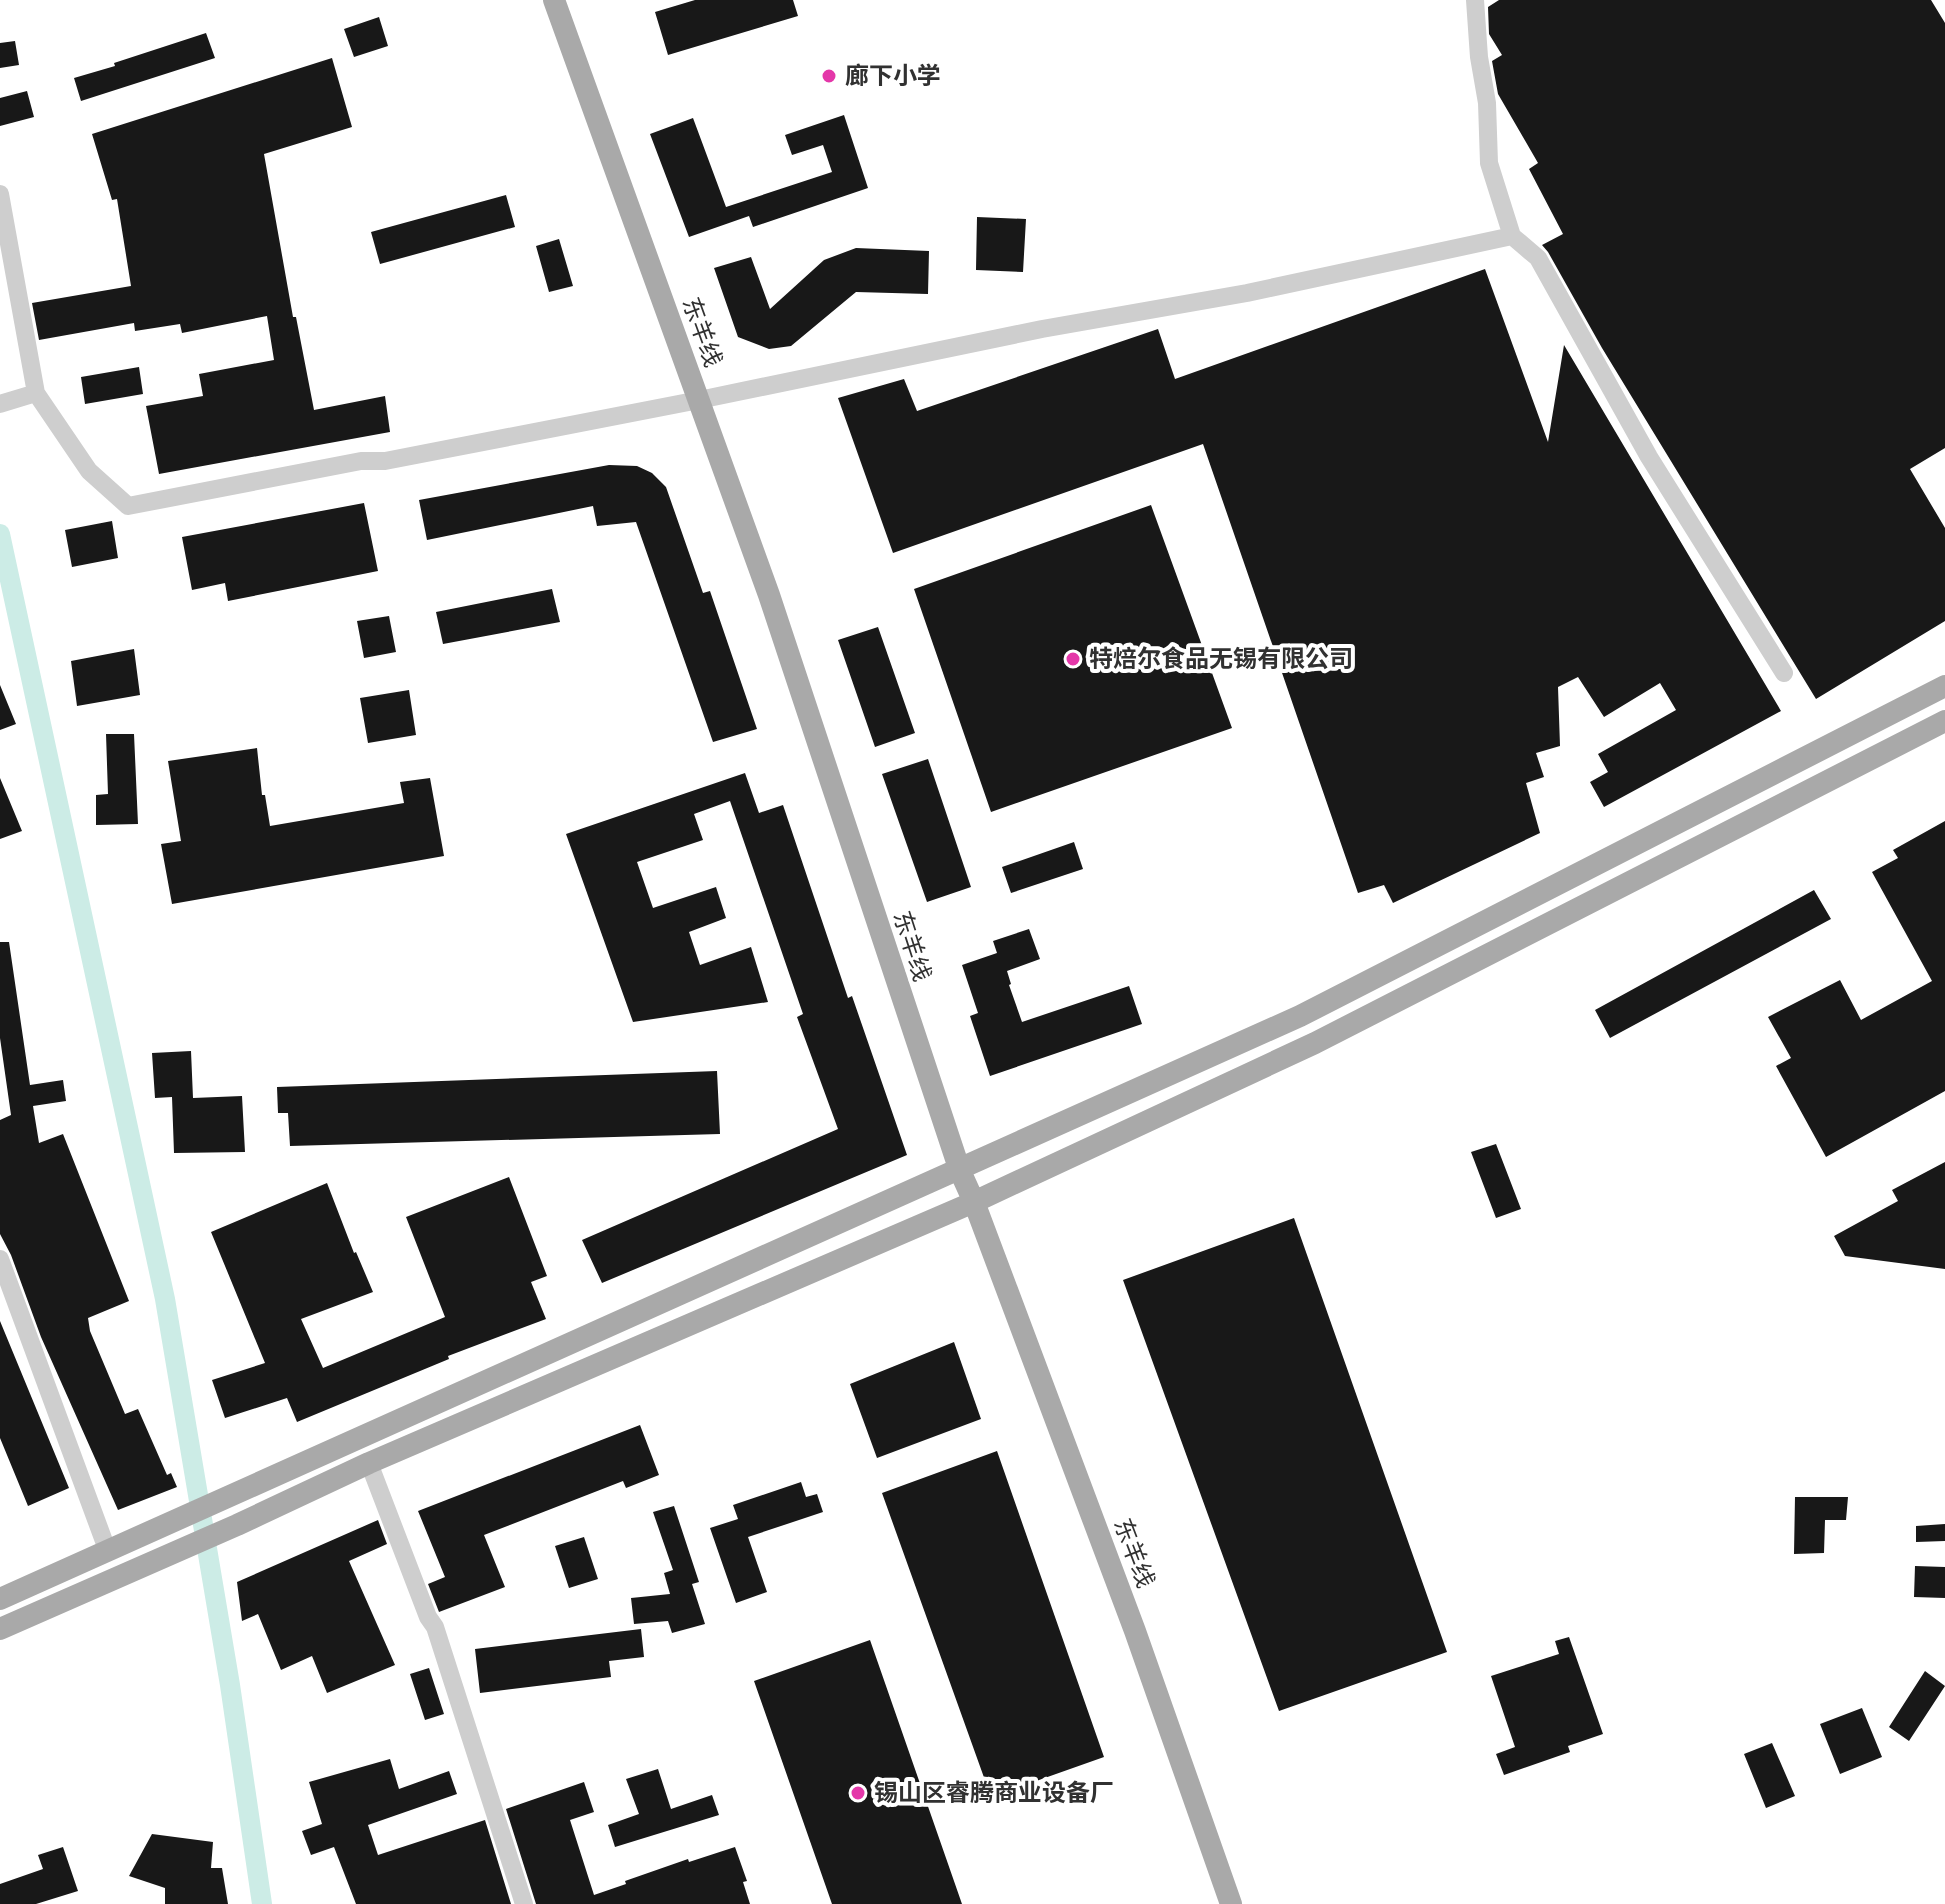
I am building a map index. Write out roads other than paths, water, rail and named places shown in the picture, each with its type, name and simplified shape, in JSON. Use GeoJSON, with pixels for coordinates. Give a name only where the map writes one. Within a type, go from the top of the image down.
{"type":"FeatureCollection","features":[{"type":"Feature","properties":{"kind":"main road","name":"东羊线"},"geometry":{"type":"LineString","coordinates":[[554,0],[769,595],[960,1171],[1135,1631],[1231,1904]]}},
{"type":"Feature","properties":{"kind":"main road"},"geometry":{"type":"LineString","coordinates":[[0,1599],[1300,1016],[1945,686]]}},
{"type":"Feature","properties":{"kind":"main road"},"geometry":{"type":"LineString","coordinates":[[0,1629],[369,1463],[974,1202],[1315,1043],[1945,721]]}},
{"type":"Feature","properties":{"kind":"street"},"geometry":{"type":"LineString","coordinates":[[1475,0],[1479,57],[1487,103],[1489,163],[1512,236],[1538,258],[1649,457],[1784,673]]}},
{"type":"Feature","properties":{"kind":"street"},"geometry":{"type":"LineString","coordinates":[[0,194],[36,393],[89,471],[128,506],[361,461],[385,461],[699,400],[1042,329],[1247,293],[1512,236]]}},
{"type":"Feature","properties":{"kind":"street"},"geometry":{"type":"LineString","coordinates":[[6,402],[36,393]]}},
{"type":"Feature","properties":{"kind":"street"},"geometry":{"type":"LineString","coordinates":[[0,1259],[108,1552]]}},
{"type":"Feature","properties":{"kind":"street"},"geometry":{"type":"LineString","coordinates":[[369,1463],[428,1617],[435,1627],[524,1904]]}},
{"type":"Feature","properties":{"kind":"waterway"},"geometry":{"type":"LineString","coordinates":[[0,534],[165,1299],[230,1685],[262,1904]]}},
{"type":"Feature","properties":{"kind":"place","name":"廊下小学"},"geometry":{"type":"Point","coordinates":[829,76]}},
{"type":"Feature","properties":{"kind":"place","name":"特焙尔食品无锡有限公司"},"geometry":{"type":"Point","coordinates":[1073,659]}},
{"type":"Feature","properties":{"kind":"place","name":"锡山区睿腾商业设备厂"},"geometry":{"type":"Point","coordinates":[858,1793]}}]}
